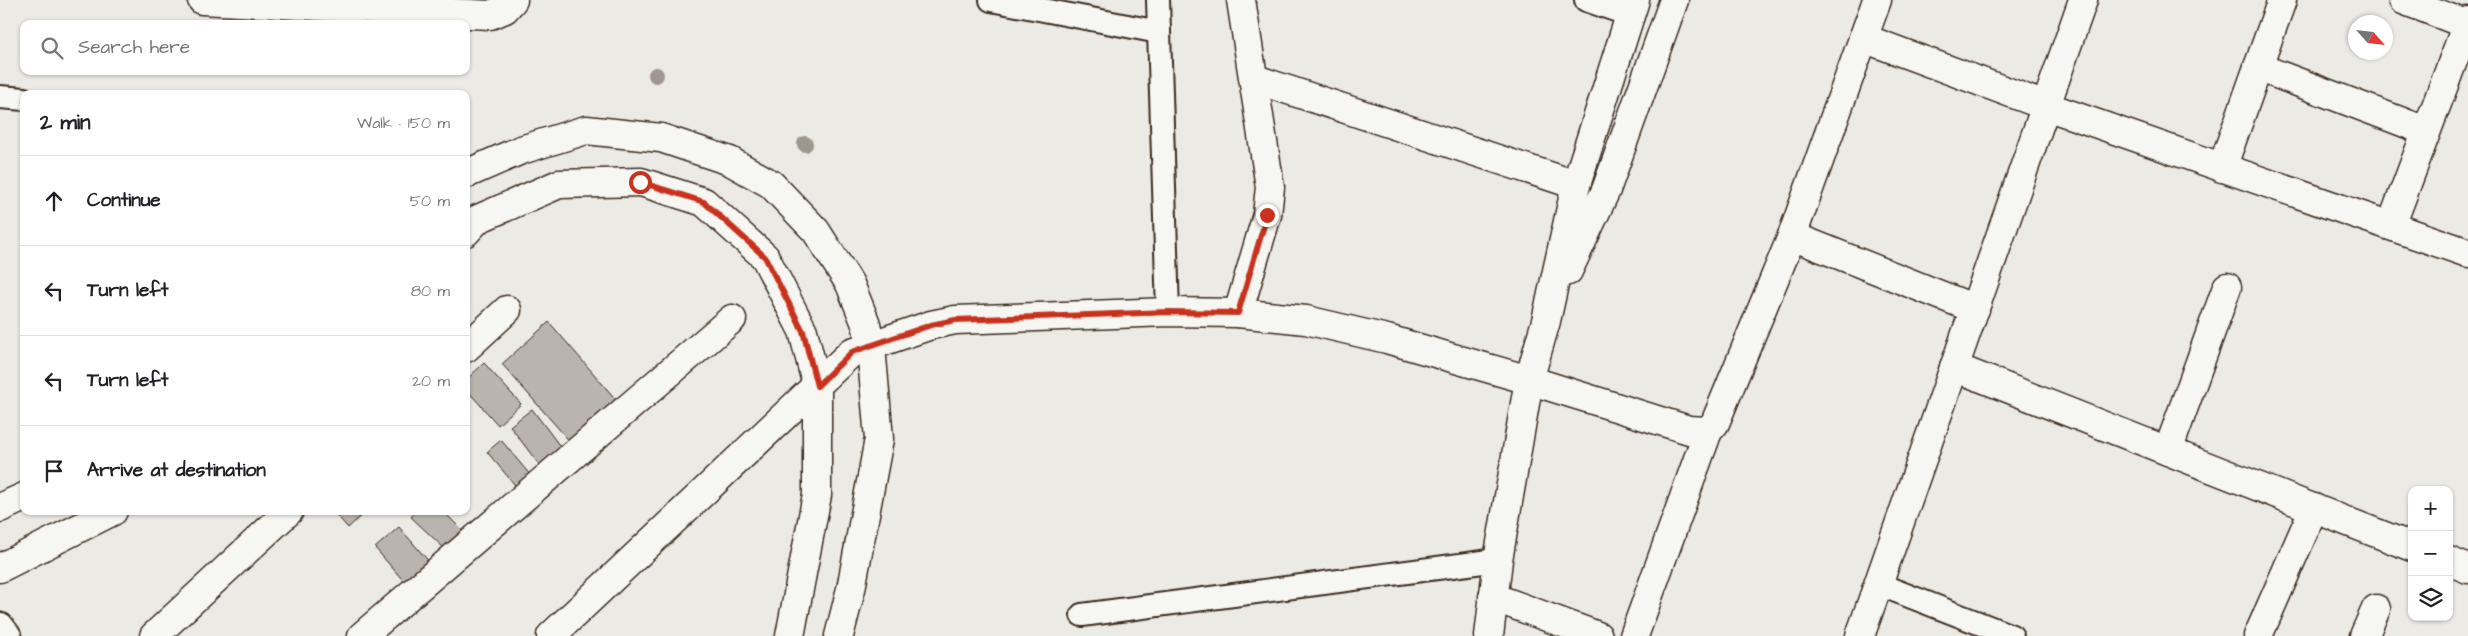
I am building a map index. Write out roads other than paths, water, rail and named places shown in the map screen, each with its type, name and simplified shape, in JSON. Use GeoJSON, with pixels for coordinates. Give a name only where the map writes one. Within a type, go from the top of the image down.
{"type":"FeatureCollection","features":[{"type":"Feature","properties":{"kind":"street"},"geometry":{"type":"LineString","coordinates":[[202,0],[276,2],[490,15],[505,9],[513,0]]}},
{"type":"Feature","properties":{"kind":"street"},"geometry":{"type":"LineString","coordinates":[[1238,313],[1267,215],[1270,187],[1255,79],[1241,0]]}},
{"type":"Feature","properties":{"kind":"street"},"geometry":{"type":"LineString","coordinates":[[1546,320],[1606,190],[1674,0]]}},
{"type":"Feature","properties":{"kind":"street"},"geometry":{"type":"LineString","coordinates":[[1634,636],[1708,431],[1715,423],[1792,236],[1877,0]]}},
{"type":"Feature","properties":{"kind":"street"},"geometry":{"type":"LineString","coordinates":[[1860,636],[2083,0]]}},
{"type":"Feature","properties":{"kind":"street"},"geometry":{"type":"LineString","coordinates":[[2222,168],[2282,0]]}},
{"type":"Feature","properties":{"kind":"street"},"geometry":{"type":"LineString","coordinates":[[2390,226],[2468,23],[2403,0]]}},
{"type":"Feature","properties":{"kind":"street"},"geometry":{"type":"LineString","coordinates":[[1489,636],[1498,560],[1529,380],[1546,320],[1576,185],[1632,8]]}},
{"type":"Feature","properties":{"kind":"street"},"geometry":{"type":"LineString","coordinates":[[1863,38],[2046,106],[2468,253]]}},
{"type":"Feature","properties":{"kind":"street"},"geometry":{"type":"LineString","coordinates":[[2258,67],[2426,131]]}},
{"type":"Feature","properties":{"kind":"street"},"geometry":{"type":"LineString","coordinates":[[1255,79],[1576,185]]}},
{"type":"Feature","properties":{"kind":"street"},"geometry":{"type":"LineString","coordinates":[[470,172],[521,150],[586,130],[661,138],[730,161],[771,184],[816,232],[850,284],[866,324],[872,346],[879,439],[852,590],[839,636]]}},
{"type":"Feature","properties":{"kind":"street"},"geometry":{"type":"LineString","coordinates":[[470,228],[478,219],[560,184],[640,182],[704,202],[765,257],[803,331],[817,386],[817,495],[787,632]]}},
{"type":"Feature","properties":{"kind":"street"},"geometry":{"type":"LineString","coordinates":[[1792,236],[1975,309]]}},
{"type":"Feature","properties":{"kind":"street"},"geometry":{"type":"LineString","coordinates":[[2168,451],[2227,287]]}},
{"type":"Feature","properties":{"kind":"street"},"geometry":{"type":"LineString","coordinates":[[470,344],[507,310]]}},
{"type":"Feature","properties":{"kind":"street"},"geometry":{"type":"LineString","coordinates":[[551,636],[852,352],[931,325],[955,320],[1168,312],[1238,313],[1306,320],[1387,339],[1529,380],[1689,430],[1708,431]]}},
{"type":"Feature","properties":{"kind":"street"},"geometry":{"type":"LineString","coordinates":[[362,636],[732,319]]}},
{"type":"Feature","properties":{"kind":"street"},"geometry":{"type":"LineString","coordinates":[[1954,367],[2408,545]]}},
{"type":"Feature","properties":{"kind":"street"},"geometry":{"type":"LineString","coordinates":[[0,508],[20,499]]}},
{"type":"Feature","properties":{"kind":"street"},"geometry":{"type":"LineString","coordinates":[[2258,636],[2314,508]]}},
{"type":"Feature","properties":{"kind":"street"},"geometry":{"type":"LineString","coordinates":[[0,568],[105,515]]}},
{"type":"Feature","properties":{"kind":"street"},"geometry":{"type":"LineString","coordinates":[[154,636],[285,515]]}},
{"type":"Feature","properties":{"kind":"street"},"geometry":{"type":"LineString","coordinates":[[2453,563],[2468,569]]}},
{"type":"Feature","properties":{"kind":"street"},"geometry":{"type":"LineString","coordinates":[[1493,597],[1598,636]]}},
{"type":"Feature","properties":{"kind":"street"},"geometry":{"type":"LineString","coordinates":[[2364,636],[2376,609]]}},
{"type":"Feature","properties":{"kind":"street"},"geometry":{"type":"LineString","coordinates":[[0,627],[7,636]]}},
{"type":"Feature","properties":{"kind":"lane"},"geometry":{"type":"LineString","coordinates":[[991,0],[1159,32]]}},
{"type":"Feature","properties":{"kind":"lane"},"geometry":{"type":"LineString","coordinates":[[1158,0],[1168,312]]}},
{"type":"Feature","properties":{"kind":"lane"},"geometry":{"type":"LineString","coordinates":[[1586,0],[1632,8]]}},
{"type":"Feature","properties":{"kind":"lane"},"geometry":{"type":"LineString","coordinates":[[0,97],[20,99]]}},
{"type":"Feature","properties":{"kind":"lane"},"geometry":{"type":"LineString","coordinates":[[1082,615],[1498,560]]}},
{"type":"Feature","properties":{"kind":"lane"},"geometry":{"type":"LineString","coordinates":[[1878,584],[2012,636]]}}]}
